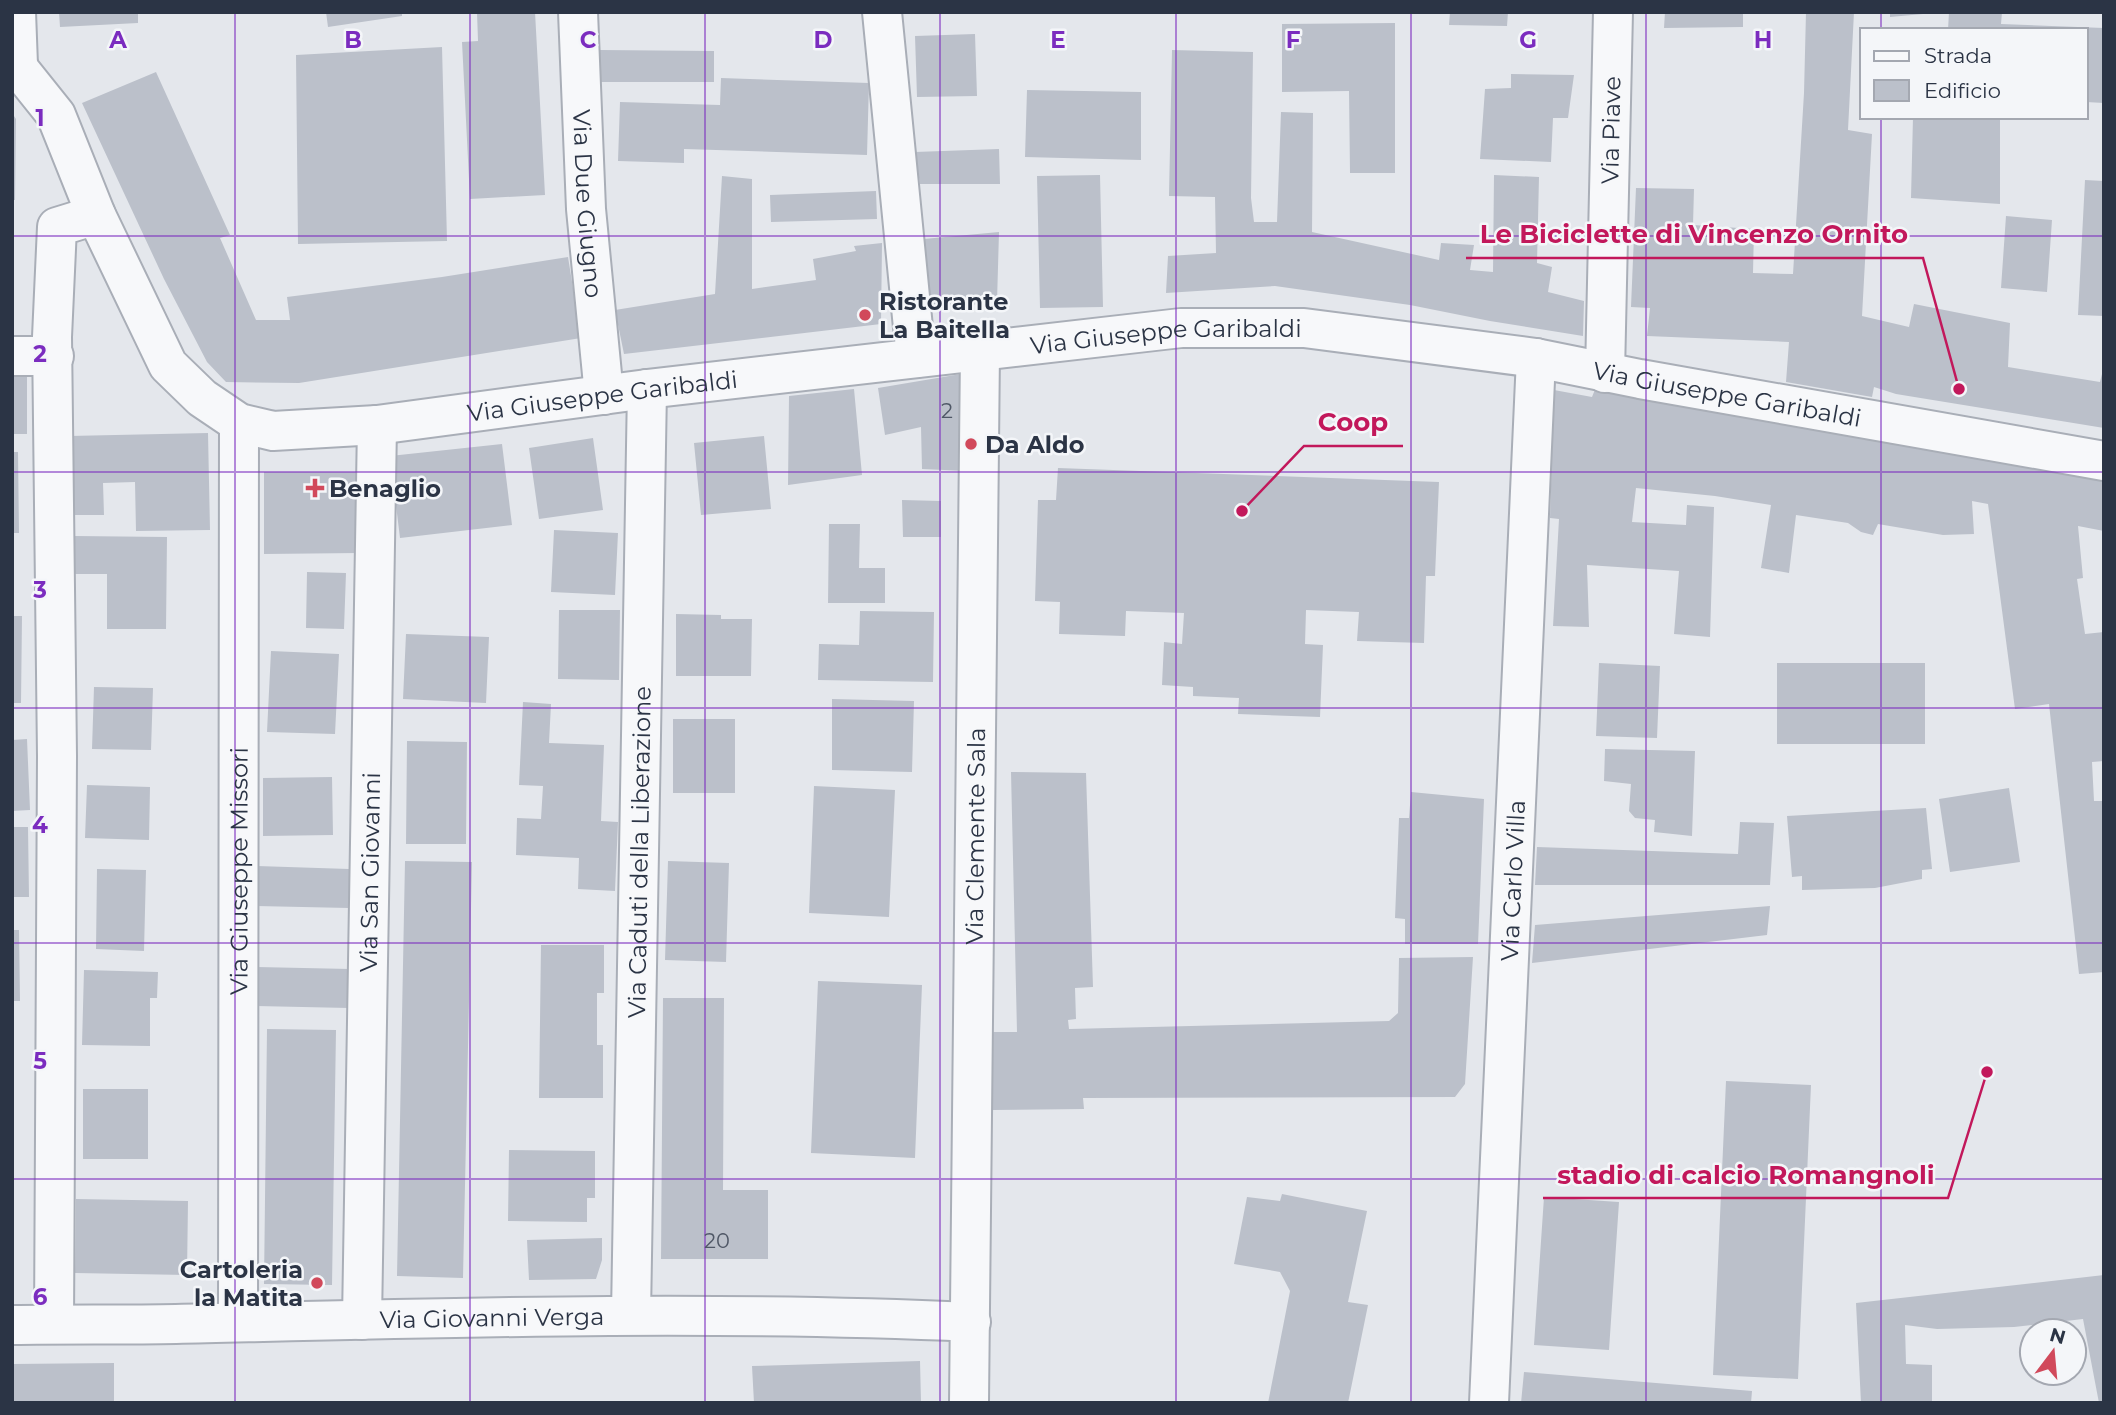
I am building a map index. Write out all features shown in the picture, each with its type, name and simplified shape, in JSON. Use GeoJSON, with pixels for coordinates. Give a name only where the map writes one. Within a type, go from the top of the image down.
{"type":"FeatureCollection","features":[{"type":"Feature","properties":{"kind":"street"},"geometry":{"type":"LineString","coordinates":[[15,62],[16,12]]}},
{"type":"Feature","properties":{"kind":"street","name":"Via Due Giugno"},"geometry":{"type":"LineString","coordinates":[[578,12],[586,209],[604,395]]}},
{"type":"Feature","properties":{"kind":"street"},"geometry":{"type":"LineString","coordinates":[[882,12],[916,358]]}},
{"type":"Feature","properties":{"kind":"street","name":"Via Piave"},"geometry":{"type":"LineString","coordinates":[[1605,373],[1613,12]]}},
{"type":"Feature","properties":{"kind":"street","name":"Via Giuseppe Garibaldi"},"geometry":{"type":"LineString","coordinates":[[15,62],[55,115],[96,215],[168,365],[202,398],[239,423],[273,431],[377,425],[647,389],[1181,328],[1304,328],[1536,358],[1605,373],[2104,461]]}},
{"type":"Feature","properties":{"kind":"street"},"geometry":{"type":"LineString","coordinates":[[54,1324],[57,756],[52,305],[57,227],[96,215]]}},
{"type":"Feature","properties":{"kind":"street","name":"Via Clemente Sala"},"geometry":{"type":"LineString","coordinates":[[969,1403],[981,351]]}},
{"type":"Feature","properties":{"kind":"street"},"geometry":{"type":"LineString","coordinates":[[12,356],[54,356]]}},
{"type":"Feature","properties":{"kind":"street","name":"Via Carlo Villa"},"geometry":{"type":"LineString","coordinates":[[1489,1403],[1536,358]]}},
{"type":"Feature","properties":{"kind":"street","name":"Via Caduti della Liberazione"},"geometry":{"type":"LineString","coordinates":[[631,1314],[647,389]]}},
{"type":"Feature","properties":{"kind":"street","name":"Via Giuseppe Missori"},"geometry":{"type":"LineString","coordinates":[[238,1321],[239,423]]}},
{"type":"Feature","properties":{"kind":"street","name":"Via San Giovanni"},"geometry":{"type":"LineString","coordinates":[[362,1320],[377,425]]}},
{"type":"Feature","properties":{"kind":"street","name":"Via Giovanni Verga"},"geometry":{"type":"LineString","coordinates":[[12,1325],[631,1314],[894,1318],[971,1322]]}},
{"type":"Feature","properties":{"kind":"building"},"geometry":{"type":"Polygon","coordinates":[[[59,12],[138,12],[138,23],[60,27],[59,12]]]}},
{"type":"Feature","properties":{"kind":"building"},"geometry":{"type":"Polygon","coordinates":[[[326,12],[402,12],[402,16],[328,27],[326,12]]]}},
{"type":"Feature","properties":{"kind":"building"},"geometry":{"type":"Polygon","coordinates":[[[477,12],[535,12],[545,195],[470,199],[462,42],[478,41],[477,12]]]}},
{"type":"Feature","properties":{"kind":"building"},"geometry":{"type":"Polygon","coordinates":[[[1450,12],[1508,12],[1507,26],[1449,25],[1450,12]]]}},
{"type":"Feature","properties":{"kind":"building"},"geometry":{"type":"Polygon","coordinates":[[[1665,12],[1743,12],[1743,27],[1664,28],[1665,12]]]}},
{"type":"Feature","properties":{"kind":"building"},"geometry":{"type":"Polygon","coordinates":[[[1806,12],[1854,12],[1848,130],[1872,134],[1862,316],[1909,327],[1914,304],[2010,323],[2008,367],[2100,382],[2104,366],[2104,428],[1896,394],[1874,387],[1872,397],[1786,382],[1789,342],[1647,336],[1650,308],[1631,307],[1636,188],[1694,189],[1693,225],[1754,229],[1753,273],[1793,274],[1806,12]]]}},
{"type":"Feature","properties":{"kind":"building"},"geometry":{"type":"Polygon","coordinates":[[[1890,12],[1923,12],[1923,14],[1890,17],[1890,12]]]}},
{"type":"Feature","properties":{"kind":"building"},"geometry":{"type":"Polygon","coordinates":[[[1949,12],[2002,12],[2001,24],[2104,28],[2104,103],[2088,102],[2088,28],[1948,28],[1949,12]]]}},
{"type":"Feature","properties":{"kind":"building"},"geometry":{"type":"Polygon","coordinates":[[[1395,23],[1395,173],[1350,173],[1349,91],[1282,92],[1282,24],[1395,23]]]}},
{"type":"Feature","properties":{"kind":"building"},"geometry":{"type":"Polygon","coordinates":[[[975,34],[977,96],[917,97],[915,36],[975,34]]]}},
{"type":"Feature","properties":{"kind":"building"},"geometry":{"type":"Polygon","coordinates":[[[442,47],[447,241],[298,244],[296,55],[442,47]]]}},
{"type":"Feature","properties":{"kind":"building"},"geometry":{"type":"Polygon","coordinates":[[[600,50],[714,51],[714,82],[600,82],[600,50]]]}},
{"type":"Feature","properties":{"kind":"building"},"geometry":{"type":"Polygon","coordinates":[[[1172,50],[1253,52],[1251,198],[1254,222],[1277,222],[1281,112],[1313,113],[1312,232],[1439,260],[1441,243],[1474,245],[1470,270],[1493,272],[1494,175],[1539,177],[1537,263],[1552,267],[1548,292],[1584,301],[1583,336],[1410,305],[1275,286],[1166,293],[1168,256],[1216,253],[1215,197],[1169,196],[1172,50]]]}},
{"type":"Feature","properties":{"kind":"building"},"geometry":{"type":"Polygon","coordinates":[[[156,72],[230,235],[220,238],[256,320],[290,320],[287,297],[568,257],[581,338],[299,383],[226,382],[207,362],[164,279],[82,103],[156,72]]]}},
{"type":"Feature","properties":{"kind":"building"},"geometry":{"type":"Polygon","coordinates":[[[1511,74],[1574,75],[1568,118],[1553,118],[1551,162],[1480,159],[1485,89],[1511,88],[1511,74]]]}},
{"type":"Feature","properties":{"kind":"building"},"geometry":{"type":"Polygon","coordinates":[[[721,78],[869,83],[867,155],[684,149],[684,163],[618,161],[620,102],[720,105],[721,78]]]}},
{"type":"Feature","properties":{"kind":"building"},"geometry":{"type":"Polygon","coordinates":[[[1027,90],[1141,92],[1141,160],[1025,157],[1027,90]]]}},
{"type":"Feature","properties":{"kind":"building"},"geometry":{"type":"Polygon","coordinates":[[[12,113],[16,119],[15,200],[12,200],[12,113]]]}},
{"type":"Feature","properties":{"kind":"building"},"geometry":{"type":"Polygon","coordinates":[[[1913,119],[2000,119],[2000,204],[1911,198],[1913,119]]]}},
{"type":"Feature","properties":{"kind":"building"},"geometry":{"type":"Polygon","coordinates":[[[999,149],[1000,184],[920,184],[915,152],[999,149]]]}},
{"type":"Feature","properties":{"kind":"building"},"geometry":{"type":"Polygon","coordinates":[[[1100,175],[1103,307],[1040,308],[1037,176],[1100,175]]]}},
{"type":"Feature","properties":{"kind":"building"},"geometry":{"type":"Polygon","coordinates":[[[722,176],[752,179],[752,289],[816,280],[813,259],[856,251],[854,246],[882,243],[881,324],[624,354],[615,310],[715,294],[722,176]]]}},
{"type":"Feature","properties":{"kind":"building"},"geometry":{"type":"Polygon","coordinates":[[[2085,180],[2104,181],[2104,316],[2078,315],[2085,180]]]}},
{"type":"Feature","properties":{"kind":"building"},"geometry":{"type":"Polygon","coordinates":[[[876,191],[877,219],[771,222],[770,195],[876,191]]]}},
{"type":"Feature","properties":{"kind":"building"},"geometry":{"type":"Polygon","coordinates":[[[2006,216],[2052,220],[2047,292],[2001,288],[2006,216]]]}},
{"type":"Feature","properties":{"kind":"building"},"geometry":{"type":"Polygon","coordinates":[[[999,232],[997,302],[920,311],[913,240],[999,232]]]}},
{"type":"Feature","properties":{"kind":"building"},"geometry":{"type":"Polygon","coordinates":[[[961,374],[966,471],[922,469],[921,427],[885,435],[878,388],[961,374]]]}},
{"type":"Feature","properties":{"kind":"building"},"geometry":{"type":"Polygon","coordinates":[[[12,377],[27,377],[27,434],[12,434],[12,377]]]}},
{"type":"Feature","properties":{"kind":"building"},"geometry":{"type":"Polygon","coordinates":[[[1596,387],[2023,463],[2104,481],[2104,531],[2078,526],[2083,578],[2077,579],[2085,634],[2104,632],[2104,761],[2092,762],[2094,801],[2104,801],[2104,972],[2079,974],[2049,704],[2015,709],[1988,504],[1972,501],[1974,534],[1943,535],[1878,524],[1873,535],[1861,532],[1848,523],[1796,515],[1789,573],[1761,568],[1771,505],[1636,488],[1632,522],[1686,525],[1687,505],[1714,507],[1710,637],[1674,634],[1679,571],[1587,565],[1589,627],[1553,626],[1559,519],[1550,518],[1554,390],[1592,397],[1596,387]]]}},
{"type":"Feature","properties":{"kind":"building"},"geometry":{"type":"Polygon","coordinates":[[[854,389],[862,475],[788,485],[789,396],[854,389]]]}},
{"type":"Feature","properties":{"kind":"building"},"geometry":{"type":"Polygon","coordinates":[[[208,433],[210,530],[136,531],[135,482],[103,483],[104,515],[71,515],[69,436],[208,433]]]}},
{"type":"Feature","properties":{"kind":"building"},"geometry":{"type":"Polygon","coordinates":[[[764,436],[771,509],[701,515],[694,443],[764,436]]]}},
{"type":"Feature","properties":{"kind":"building"},"geometry":{"type":"Polygon","coordinates":[[[593,438],[603,510],[539,519],[529,448],[593,438]]]}},
{"type":"Feature","properties":{"kind":"building"},"geometry":{"type":"Polygon","coordinates":[[[502,444],[512,525],[400,538],[390,456],[502,444]]]}},
{"type":"Feature","properties":{"kind":"building"},"geometry":{"type":"Polygon","coordinates":[[[12,452],[18,452],[19,533],[12,533],[12,452]]]}},
{"type":"Feature","properties":{"kind":"building"},"geometry":{"type":"Polygon","coordinates":[[[1058,468],[1439,482],[1435,576],[1426,576],[1424,643],[1357,641],[1359,612],[1306,610],[1305,644],[1323,645],[1320,717],[1238,714],[1239,698],[1193,696],[1193,687],[1162,685],[1164,642],[1182,644],[1184,613],[1126,611],[1125,636],[1059,634],[1060,602],[1035,601],[1038,500],[1056,500],[1058,468]]]}},
{"type":"Feature","properties":{"kind":"building"},"geometry":{"type":"Polygon","coordinates":[[[264,472],[358,472],[359,553],[264,554],[264,472]]]}},
{"type":"Feature","properties":{"kind":"building"},"geometry":{"type":"Polygon","coordinates":[[[902,500],[941,501],[941,537],[903,537],[902,500]]]}},
{"type":"Feature","properties":{"kind":"building"},"geometry":{"type":"Polygon","coordinates":[[[829,524],[860,524],[859,568],[885,568],[885,603],[828,603],[829,524]]]}},
{"type":"Feature","properties":{"kind":"building"},"geometry":{"type":"Polygon","coordinates":[[[554,530],[618,533],[615,595],[551,592],[554,530]]]}},
{"type":"Feature","properties":{"kind":"building"},"geometry":{"type":"Polygon","coordinates":[[[75,536],[167,537],[166,629],[107,629],[107,574],[75,574],[75,536]]]}},
{"type":"Feature","properties":{"kind":"building"},"geometry":{"type":"Polygon","coordinates":[[[307,572],[346,573],[344,629],[306,628],[307,572]]]}},
{"type":"Feature","properties":{"kind":"building"},"geometry":{"type":"Polygon","coordinates":[[[559,610],[620,610],[619,680],[558,679],[559,610]]]}},
{"type":"Feature","properties":{"kind":"building"},"geometry":{"type":"Polygon","coordinates":[[[860,611],[934,612],[933,682],[818,680],[819,644],[859,645],[860,611]]]}},
{"type":"Feature","properties":{"kind":"building"},"geometry":{"type":"Polygon","coordinates":[[[676,614],[752,619],[751,676],[676,676],[676,614]]]}},
{"type":"Feature","properties":{"kind":"building"},"geometry":{"type":"Polygon","coordinates":[[[12,616],[22,616],[21,703],[12,703],[12,616]]]}},
{"type":"Feature","properties":{"kind":"building"},"geometry":{"type":"Polygon","coordinates":[[[406,634],[489,637],[486,703],[403,699],[406,634]]]}},
{"type":"Feature","properties":{"kind":"building"},"geometry":{"type":"Polygon","coordinates":[[[271,651],[339,654],[335,734],[267,732],[271,651]]]}},
{"type":"Feature","properties":{"kind":"building"},"geometry":{"type":"Polygon","coordinates":[[[1599,663],[1660,666],[1657,738],[1596,736],[1599,663]]]}},
{"type":"Feature","properties":{"kind":"building"},"geometry":{"type":"Polygon","coordinates":[[[1777,663],[1925,663],[1925,744],[1777,744],[1777,663]]]}},
{"type":"Feature","properties":{"kind":"building"},"geometry":{"type":"Polygon","coordinates":[[[94,687],[153,688],[151,750],[92,749],[94,687]]]}},
{"type":"Feature","properties":{"kind":"building"},"geometry":{"type":"Polygon","coordinates":[[[832,699],[914,701],[912,772],[832,770],[832,699]]]}},
{"type":"Feature","properties":{"kind":"building"},"geometry":{"type":"Polygon","coordinates":[[[523,702],[551,704],[549,743],[604,745],[601,821],[618,822],[615,891],[578,889],[579,858],[516,855],[517,818],[541,819],[543,786],[519,785],[523,702]]]}},
{"type":"Feature","properties":{"kind":"building"},"geometry":{"type":"Polygon","coordinates":[[[673,719],[735,719],[735,793],[673,793],[673,719]]]}},
{"type":"Feature","properties":{"kind":"building"},"geometry":{"type":"Polygon","coordinates":[[[27,739],[30,810],[12,811],[12,740],[27,739]]]}},
{"type":"Feature","properties":{"kind":"building"},"geometry":{"type":"Polygon","coordinates":[[[407,741],[467,742],[466,844],[406,844],[407,741]]]}},
{"type":"Feature","properties":{"kind":"building"},"geometry":{"type":"Polygon","coordinates":[[[1605,749],[1695,751],[1692,836],[1654,832],[1655,820],[1635,818],[1629,811],[1631,784],[1604,781],[1605,749]]]}},
{"type":"Feature","properties":{"kind":"building"},"geometry":{"type":"Polygon","coordinates":[[[1011,772],[1086,773],[1093,987],[1075,988],[1076,1019],[1068,1020],[1069,1029],[1389,1021],[1398,1013],[1399,958],[1473,957],[1465,1084],[1455,1097],[1083,1098],[1084,1109],[992,1110],[992,1032],[1017,1032],[1011,772]]]}},
{"type":"Feature","properties":{"kind":"building"},"geometry":{"type":"Polygon","coordinates":[[[332,777],[333,835],[263,836],[263,778],[332,777]]]}},
{"type":"Feature","properties":{"kind":"building"},"geometry":{"type":"Polygon","coordinates":[[[87,785],[150,787],[149,840],[85,838],[87,785]]]}},
{"type":"Feature","properties":{"kind":"building"},"geometry":{"type":"Polygon","coordinates":[[[814,786],[895,790],[889,917],[809,913],[814,786]]]}},
{"type":"Feature","properties":{"kind":"building"},"geometry":{"type":"Polygon","coordinates":[[[2009,788],[2020,862],[1950,872],[1939,799],[2009,788]]]}},
{"type":"Feature","properties":{"kind":"building"},"geometry":{"type":"Polygon","coordinates":[[[1411,792],[1484,799],[1478,944],[1405,944],[1405,919],[1395,918],[1399,818],[1409,818],[1411,792]]]}},
{"type":"Feature","properties":{"kind":"building"},"geometry":{"type":"Polygon","coordinates":[[[1926,808],[1932,869],[1922,870],[1922,879],[1875,888],[1802,890],[1802,876],[1792,877],[1787,816],[1926,808]]]}},
{"type":"Feature","properties":{"kind":"building"},"geometry":{"type":"Polygon","coordinates":[[[1740,822],[1774,823],[1770,885],[1535,885],[1537,847],[1738,854],[1740,822]]]}},
{"type":"Feature","properties":{"kind":"building"},"geometry":{"type":"Polygon","coordinates":[[[12,827],[28,827],[29,897],[12,897],[12,827]]]}},
{"type":"Feature","properties":{"kind":"building"},"geometry":{"type":"Polygon","coordinates":[[[405,861],[472,862],[463,1278],[397,1276],[405,861]]]}},
{"type":"Feature","properties":{"kind":"building"},"geometry":{"type":"Polygon","coordinates":[[[668,861],[729,863],[726,962],[665,960],[668,861]]]}},
{"type":"Feature","properties":{"kind":"building"},"geometry":{"type":"Polygon","coordinates":[[[257,866],[349,869],[349,908],[256,906],[257,866]]]}},
{"type":"Feature","properties":{"kind":"building"},"geometry":{"type":"Polygon","coordinates":[[[97,869],[146,870],[144,951],[96,949],[97,869]]]}},
{"type":"Feature","properties":{"kind":"building"},"geometry":{"type":"Polygon","coordinates":[[[1770,906],[1767,935],[1532,963],[1535,925],[1770,906]]]}},
{"type":"Feature","properties":{"kind":"building"},"geometry":{"type":"Polygon","coordinates":[[[12,930],[19,930],[20,1001],[12,1001],[12,930]]]}},
{"type":"Feature","properties":{"kind":"building"},"geometry":{"type":"Polygon","coordinates":[[[541,945],[604,945],[604,993],[597,993],[597,1045],[603,1045],[603,1098],[539,1098],[541,945]]]}},
{"type":"Feature","properties":{"kind":"building"},"geometry":{"type":"Polygon","coordinates":[[[257,967],[350,969],[349,1008],[256,1006],[257,967]]]}},
{"type":"Feature","properties":{"kind":"building"},"geometry":{"type":"Polygon","coordinates":[[[84,970],[158,972],[157,998],[150,998],[150,1046],[82,1045],[84,970]]]}},
{"type":"Feature","properties":{"kind":"building"},"geometry":{"type":"Polygon","coordinates":[[[818,981],[922,985],[915,1158],[811,1153],[818,981]]]}},
{"type":"Feature","properties":{"kind":"building"},"geometry":{"type":"Polygon","coordinates":[[[663,998],[724,998],[723,1190],[768,1190],[768,1259],[661,1259],[663,998]]]}},
{"type":"Feature","properties":{"kind":"building"},"geometry":{"type":"Polygon","coordinates":[[[267,1029],[336,1030],[332,1285],[264,1284],[267,1029]]]}},
{"type":"Feature","properties":{"kind":"building"},"geometry":{"type":"Polygon","coordinates":[[[1726,1081],[1811,1085],[1798,1379],[1713,1375],[1726,1081]]]}},
{"type":"Feature","properties":{"kind":"building"},"geometry":{"type":"Polygon","coordinates":[[[83,1089],[148,1089],[148,1159],[83,1159],[83,1089]]]}},
{"type":"Feature","properties":{"kind":"building"},"geometry":{"type":"Polygon","coordinates":[[[509,1150],[595,1151],[595,1198],[587,1198],[587,1222],[508,1221],[509,1150]]]}},
{"type":"Feature","properties":{"kind":"building"},"geometry":{"type":"Polygon","coordinates":[[[1282,1194],[1367,1211],[1348,1302],[1368,1305],[1348,1403],[1268,1403],[1290,1291],[1280,1272],[1234,1264],[1247,1197],[1280,1201],[1282,1194]]]}},
{"type":"Feature","properties":{"kind":"building"},"geometry":{"type":"Polygon","coordinates":[[[1544,1197],[1619,1202],[1609,1350],[1534,1345],[1544,1197]]]}},
{"type":"Feature","properties":{"kind":"building"},"geometry":{"type":"Polygon","coordinates":[[[76,1199],[188,1201],[187,1275],[75,1273],[76,1199]]]}},
{"type":"Feature","properties":{"kind":"building"},"geometry":{"type":"Polygon","coordinates":[[[602,1238],[602,1260],[596,1279],[529,1280],[527,1240],[602,1238]]]}},
{"type":"Feature","properties":{"kind":"building"},"geometry":{"type":"Polygon","coordinates":[[[2104,1275],[2104,1403],[2099,1403],[2088,1345],[2088,1317],[2018,1317],[2018,1327],[2014,1327],[1937,1329],[1905,1325],[1906,1364],[1932,1365],[1932,1403],[1861,1403],[1856,1303],[2104,1275]]]}},
{"type":"Feature","properties":{"kind":"building"},"geometry":{"type":"Polygon","coordinates":[[[920,1361],[921,1403],[754,1403],[752,1366],[920,1361]]]}},
{"type":"Feature","properties":{"kind":"building"},"geometry":{"type":"Polygon","coordinates":[[[114,1363],[114,1403],[12,1403],[12,1364],[114,1363]]]}},
{"type":"Feature","properties":{"kind":"building"},"geometry":{"type":"Polygon","coordinates":[[[1524,1372],[1752,1391],[1751,1403],[1521,1403],[1524,1372]]]}},
{"type":"Feature","properties":{"kind":"place","name":"Ristorante La Baitella"},"geometry":{"type":"Point","coordinates":[865,315]}},
{"type":"Feature","properties":{"kind":"place","name":"Le Biciclette di Vincenzo Ornito"},"geometry":{"type":"Point","coordinates":[1959,389]}},
{"type":"Feature","properties":{"kind":"place","name":"Da Aldo"},"geometry":{"type":"Point","coordinates":[971,444]}},
{"type":"Feature","properties":{"kind":"place","name":"Benaglio"},"geometry":{"type":"Point","coordinates":[315,488]}},
{"type":"Feature","properties":{"kind":"place","name":"Coop"},"geometry":{"type":"Point","coordinates":[1242,511]}},
{"type":"Feature","properties":{"kind":"place","name":"stadio di calcio Romangnoli"},"geometry":{"type":"Point","coordinates":[1987,1072]}},
{"type":"Feature","properties":{"kind":"place","name":"Cartoleria la Matita"},"geometry":{"type":"Point","coordinates":[317,1283]}}]}
